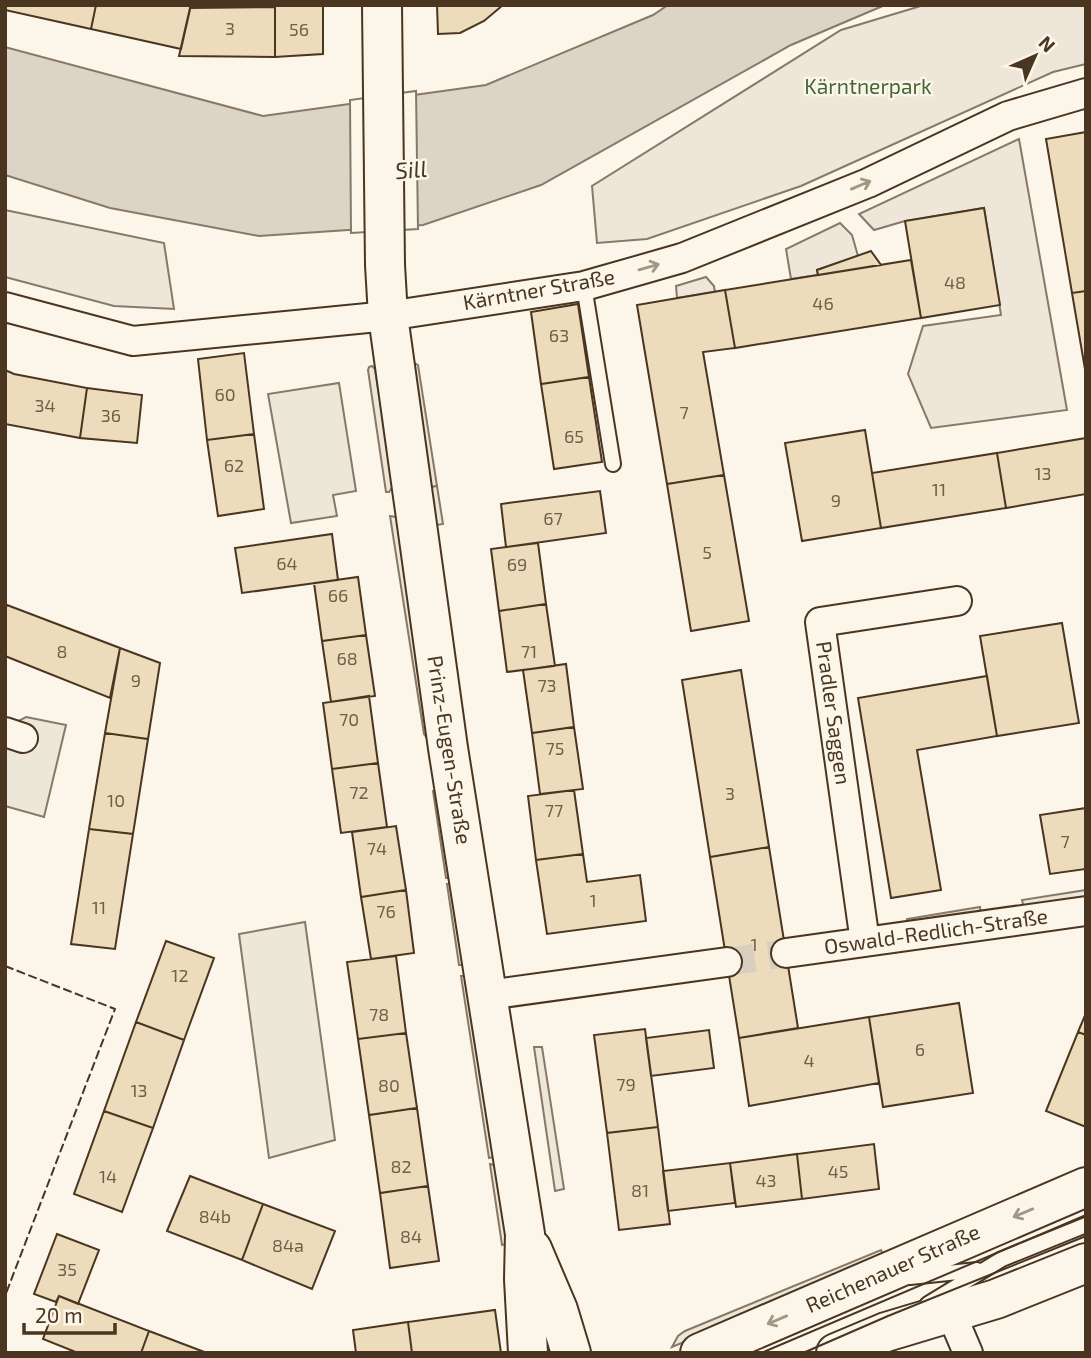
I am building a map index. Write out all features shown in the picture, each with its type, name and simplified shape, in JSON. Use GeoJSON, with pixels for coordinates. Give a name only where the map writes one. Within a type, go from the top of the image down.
{"type":"FeatureCollection","features":[{"type":"Feature","properties":{"kind":"street","name":"Prinz-Eugen-Straße"},"geometry":{"type":"LineString","coordinates":[[382,5],[388,316],[446,734],[526,1234],[524,1279],[528,1353]]}},
{"type":"Feature","properties":{"kind":"street","name":"Kärntner Straße"},"geometry":{"type":"LineString","coordinates":[[5,307],[133,341],[388,316],[584,286],[682,258],[868,183],[1008,116],[1086,93]]}},
{"type":"Feature","properties":{"kind":"street","name":"Pradler Saggen"},"geometry":{"type":"LineString","coordinates":[[865,942],[820,622],[957,601]]}},
{"type":"Feature","properties":{"kind":"street","name":"Oswald-Redlich-Straße"},"geometry":{"type":"LineString","coordinates":[[786,953],[1086,911]]}},
{"type":"Feature","properties":{"kind":"street"},"geometry":{"type":"LineString","coordinates":[[488,995],[727,962]]}},
{"type":"Feature","properties":{"kind":"street","name":"Reichenauer Straße"},"geometry":{"type":"LineString","coordinates":[[700,1353],[1086,1187]]}},
{"type":"Feature","properties":{"kind":"street","name":"Prinz-Eugen-Straße"},"geometry":{"type":"LineString","coordinates":[[526,1234],[558,1310],[571,1353]]}},
{"type":"Feature","properties":{"kind":"street"},"geometry":{"type":"LineString","coordinates":[[836,1353],[886,1332],[996,1299],[1086,1263]]}},
{"type":"Feature","properties":{"kind":"street"},"geometry":{"type":"LineString","coordinates":[[951,1313],[968,1353]]}},
{"type":"Feature","properties":{"kind":"lane"},"geometry":{"type":"LineString","coordinates":[[584,286],[614,464]]}},
{"type":"Feature","properties":{"kind":"lane"},"geometry":{"type":"LineString","coordinates":[[886,1332],[982,1269],[1086,1225]]}},
{"type":"Feature","properties":{"kind":"lane"},"geometry":{"type":"LineString","coordinates":[[862,1283],[982,1269]]}},
{"type":"Feature","properties":{"kind":"green space","name":"Kärntnerpark"},"geometry":{"type":"Polygon","coordinates":[[[924,5],[1086,5],[1086,64],[1053,72],[801,186],[647,239],[597,243],[592,186],[841,30],[924,5]]]}},
{"type":"Feature","properties":{"kind":"green space"},"geometry":{"type":"Polygon","coordinates":[[[1019,139],[1067,410],[931,428],[908,374],[923,326],[1001,315],[984,208],[905,221],[874,230],[859,214],[1019,139]]]}},
{"type":"Feature","properties":{"kind":"green space"},"geometry":{"type":"Polygon","coordinates":[[[5,210],[164,243],[174,309],[114,306],[5,277],[5,210]]]}},
{"type":"Feature","properties":{"kind":"green space"},"geometry":{"type":"Polygon","coordinates":[[[840,223],[852,235],[858,256],[817,270],[818,275],[791,279],[786,249],[840,223]]]}},
{"type":"Feature","properties":{"kind":"green space"},"geometry":{"type":"Polygon","coordinates":[[[706,277],[714,286],[715,292],[677,298],[676,286],[706,277]]]}},
{"type":"Feature","properties":{"kind":"green space"},"geometry":{"type":"Polygon","coordinates":[[[413,362],[418,365],[437,486],[432,487],[427,480],[413,362]]]}},
{"type":"Feature","properties":{"kind":"green space"},"geometry":{"type":"Polygon","coordinates":[[[372,366],[375,369],[393,486],[389,492],[386,492],[368,370],[372,366]]]}},
{"type":"Feature","properties":{"kind":"green space"},"geometry":{"type":"Polygon","coordinates":[[[390,516],[398,519],[430,737],[427,738],[424,734],[390,516]]]}},
{"type":"Feature","properties":{"kind":"green space"},"geometry":{"type":"Polygon","coordinates":[[[437,790],[451,878],[446,878],[433,791],[437,790]]]}},
{"type":"Feature","properties":{"kind":"green space"},"geometry":{"type":"Polygon","coordinates":[[[447,884],[451,884],[465,965],[459,965],[447,884]]]}},
{"type":"Feature","properties":{"kind":"green space"},"geometry":{"type":"Polygon","coordinates":[[[461,976],[466,976],[496,1154],[489,1158],[461,976]]]}},
{"type":"Feature","properties":{"kind":"green space"},"geometry":{"type":"Polygon","coordinates":[[[534,1047],[542,1047],[564,1189],[555,1191],[534,1047]]]}},
{"type":"Feature","properties":{"kind":"green space"},"geometry":{"type":"Polygon","coordinates":[[[490,1164],[498,1166],[510,1243],[502,1245],[490,1164]]]}},
{"type":"Feature","properties":{"kind":"shaded area"},"geometry":{"type":"Polygon","coordinates":[[[339,383],[356,491],[333,495],[337,516],[291,523],[268,394],[339,383]]]}},
{"type":"Feature","properties":{"kind":"shaded area"},"geometry":{"type":"Polygon","coordinates":[[[427,480],[432,487],[437,486],[443,524],[437,525],[435,531],[427,480]]]}},
{"type":"Feature","properties":{"kind":"shaded area"},"geometry":{"type":"Polygon","coordinates":[[[26,717],[66,725],[44,817],[5,806],[5,728],[26,717]]]}},
{"type":"Feature","properties":{"kind":"shaded area"},"geometry":{"type":"Polygon","coordinates":[[[1086,890],[1086,899],[1024,909],[1022,900],[1086,890]]]}},
{"type":"Feature","properties":{"kind":"shaded area"},"geometry":{"type":"Polygon","coordinates":[[[980,907],[981,916],[908,927],[907,919],[980,907]]]}},
{"type":"Feature","properties":{"kind":"shaded area"},"geometry":{"type":"Polygon","coordinates":[[[305,922],[335,1140],[269,1158],[239,934],[305,922]]]}},
{"type":"Feature","properties":{"kind":"shaded area"},"geometry":{"type":"Polygon","coordinates":[[[881,1250],[885,1259],[672,1347],[678,1336],[685,1331],[881,1250]]]}},
{"type":"Feature","properties":{"kind":"water","name":"Sill"},"geometry":{"type":"Polygon","coordinates":[[[668,5],[885,5],[791,45],[541,185],[423,225],[259,236],[110,208],[5,175],[5,47],[263,116],[486,85],[653,15],[668,5]]]}},
{"type":"Feature","properties":{"kind":"pier"},"geometry":{"type":"Polygon","coordinates":[[[416,91],[418,229],[351,233],[350,100],[416,91]]]}},
{"type":"Feature","properties":{"kind":"building"},"geometry":{"type":"Polygon","coordinates":[[[5,5],[96,5],[91,29],[5,10],[5,5]]]}},
{"type":"Feature","properties":{"kind":"building"},"geometry":{"type":"Polygon","coordinates":[[[96,5],[191,5],[181,49],[91,29],[96,5]]]}},
{"type":"Feature","properties":{"kind":"building"},"geometry":{"type":"Polygon","coordinates":[[[275,5],[323,5],[323,54],[275,57],[275,5]]]}},
{"type":"Feature","properties":{"kind":"building"},"geometry":{"type":"Polygon","coordinates":[[[437,5],[503,5],[484,21],[460,33],[438,34],[437,5]]]}},
{"type":"Feature","properties":{"kind":"building"},"geometry":{"type":"Polygon","coordinates":[[[275,7],[275,57],[179,56],[190,8],[275,7]]]}},
{"type":"Feature","properties":{"kind":"building"},"geometry":{"type":"Polygon","coordinates":[[[1086,132],[1086,291],[1072,293],[1046,139],[1086,132]]]}},
{"type":"Feature","properties":{"kind":"building"},"geometry":{"type":"Polygon","coordinates":[[[984,208],[1000,305],[921,318],[905,221],[984,208]]]}},
{"type":"Feature","properties":{"kind":"building"},"geometry":{"type":"Polygon","coordinates":[[[871,251],[881,265],[818,275],[817,270],[871,251]]]}},
{"type":"Feature","properties":{"kind":"building"},"geometry":{"type":"Polygon","coordinates":[[[911,260],[921,318],[735,348],[725,290],[911,260]]]}},
{"type":"Feature","properties":{"kind":"building"},"geometry":{"type":"Polygon","coordinates":[[[725,290],[735,348],[703,352],[724,475],[667,484],[637,305],[725,290]]]}},
{"type":"Feature","properties":{"kind":"building"},"geometry":{"type":"Polygon","coordinates":[[[1086,291],[1086,375],[1072,293],[1086,291]]]}},
{"type":"Feature","properties":{"kind":"building"},"geometry":{"type":"Polygon","coordinates":[[[578,304],[589,377],[541,384],[531,312],[578,304]]]}},
{"type":"Feature","properties":{"kind":"building"},"geometry":{"type":"Polygon","coordinates":[[[244,353],[254,434],[207,440],[198,359],[244,353]]]}},
{"type":"Feature","properties":{"kind":"building"},"geometry":{"type":"Polygon","coordinates":[[[5,370],[87,388],[80,438],[5,424],[5,370]]]}},
{"type":"Feature","properties":{"kind":"building"},"geometry":{"type":"Polygon","coordinates":[[[589,377],[602,462],[554,469],[541,384],[589,377]]]}},
{"type":"Feature","properties":{"kind":"building"},"geometry":{"type":"Polygon","coordinates":[[[87,388],[142,395],[137,443],[80,438],[87,388]]]}},
{"type":"Feature","properties":{"kind":"building"},"geometry":{"type":"Polygon","coordinates":[[[865,430],[881,528],[802,541],[785,443],[865,430]]]}},
{"type":"Feature","properties":{"kind":"building"},"geometry":{"type":"Polygon","coordinates":[[[254,434],[264,509],[218,516],[207,440],[254,434]]]}},
{"type":"Feature","properties":{"kind":"building"},"geometry":{"type":"Polygon","coordinates":[[[1086,438],[1086,494],[1006,508],[997,453],[1086,438]]]}},
{"type":"Feature","properties":{"kind":"building"},"geometry":{"type":"Polygon","coordinates":[[[997,453],[1006,508],[881,528],[872,473],[997,453]]]}},
{"type":"Feature","properties":{"kind":"building"},"geometry":{"type":"Polygon","coordinates":[[[724,475],[749,621],[691,631],[667,484],[724,475]]]}},
{"type":"Feature","properties":{"kind":"building"},"geometry":{"type":"Polygon","coordinates":[[[600,491],[606,533],[506,547],[501,504],[600,491]]]}},
{"type":"Feature","properties":{"kind":"building"},"geometry":{"type":"Polygon","coordinates":[[[332,534],[338,580],[242,593],[235,548],[332,534]]]}},
{"type":"Feature","properties":{"kind":"building"},"geometry":{"type":"Polygon","coordinates":[[[538,543],[546,604],[499,611],[491,549],[538,543]]]}},
{"type":"Feature","properties":{"kind":"building"},"geometry":{"type":"Polygon","coordinates":[[[358,577],[366,635],[322,641],[314,583],[358,577]]]}},
{"type":"Feature","properties":{"kind":"building"},"geometry":{"type":"Polygon","coordinates":[[[546,604],[555,666],[507,672],[499,611],[546,604]]]}},
{"type":"Feature","properties":{"kind":"building"},"geometry":{"type":"Polygon","coordinates":[[[7,605],[120,648],[110,698],[5,656],[7,605]]]}},
{"type":"Feature","properties":{"kind":"building"},"geometry":{"type":"Polygon","coordinates":[[[1062,623],[1079,723],[997,736],[980,636],[1062,623]]]}},
{"type":"Feature","properties":{"kind":"building"},"geometry":{"type":"Polygon","coordinates":[[[366,635],[375,696],[331,702],[322,641],[366,635]]]}},
{"type":"Feature","properties":{"kind":"building"},"geometry":{"type":"Polygon","coordinates":[[[120,648],[160,663],[148,739],[105,733],[120,648]]]}},
{"type":"Feature","properties":{"kind":"building"},"geometry":{"type":"Polygon","coordinates":[[[566,664],[574,727],[532,733],[523,670],[566,664]]]}},
{"type":"Feature","properties":{"kind":"building"},"geometry":{"type":"Polygon","coordinates":[[[741,670],[769,847],[710,857],[682,680],[741,670]]]}},
{"type":"Feature","properties":{"kind":"building"},"geometry":{"type":"Polygon","coordinates":[[[987,676],[997,736],[917,750],[941,890],[891,898],[858,698],[987,676]]]}},
{"type":"Feature","properties":{"kind":"building"},"geometry":{"type":"Polygon","coordinates":[[[369,696],[378,763],[332,769],[323,703],[369,696]]]}},
{"type":"Feature","properties":{"kind":"building"},"geometry":{"type":"Polygon","coordinates":[[[574,727],[583,789],[540,794],[532,733],[574,727]]]}},
{"type":"Feature","properties":{"kind":"building"},"geometry":{"type":"Polygon","coordinates":[[[105,733],[148,739],[133,834],[89,829],[105,733]]]}},
{"type":"Feature","properties":{"kind":"building"},"geometry":{"type":"Polygon","coordinates":[[[378,763],[387,827],[341,833],[332,769],[378,763]]]}},
{"type":"Feature","properties":{"kind":"building"},"geometry":{"type":"Polygon","coordinates":[[[574,790],[583,854],[536,860],[528,796],[574,790]]]}},
{"type":"Feature","properties":{"kind":"building"},"geometry":{"type":"Polygon","coordinates":[[[1086,808],[1086,869],[1050,874],[1040,815],[1086,808]]]}},
{"type":"Feature","properties":{"kind":"building"},"geometry":{"type":"Polygon","coordinates":[[[396,826],[406,890],[361,897],[352,832],[396,826]]]}},
{"type":"Feature","properties":{"kind":"building"},"geometry":{"type":"Polygon","coordinates":[[[89,829],[133,834],[115,949],[71,944],[89,829]]]}},
{"type":"Feature","properties":{"kind":"building"},"geometry":{"type":"Polygon","coordinates":[[[769,847],[798,1028],[739,1038],[710,857],[769,847]]]}},
{"type":"Feature","properties":{"kind":"building"},"geometry":{"type":"Polygon","coordinates":[[[583,854],[587,882],[640,875],[646,921],[547,934],[536,860],[583,854]]]}},
{"type":"Feature","properties":{"kind":"building"},"geometry":{"type":"Polygon","coordinates":[[[406,890],[414,953],[371,959],[361,897],[406,890]]]}},
{"type":"Feature","properties":{"kind":"building"},"geometry":{"type":"Polygon","coordinates":[[[166,941],[214,958],[184,1040],[136,1022],[166,941]]]}},
{"type":"Feature","properties":{"kind":"building"},"geometry":{"type":"Polygon","coordinates":[[[396,956],[406,1033],[358,1039],[347,962],[396,956]]]}},
{"type":"Feature","properties":{"kind":"building"},"geometry":{"type":"Polygon","coordinates":[[[959,1003],[973,1093],[883,1107],[869,1017],[959,1003]]]}},
{"type":"Feature","properties":{"kind":"building"},"geometry":{"type":"Polygon","coordinates":[[[1086,1013],[1086,1035],[1078,1032],[1086,1013]]]}},
{"type":"Feature","properties":{"kind":"building"},"geometry":{"type":"Polygon","coordinates":[[[869,1017],[879,1083],[749,1106],[739,1038],[869,1017]]]}},
{"type":"Feature","properties":{"kind":"building"},"geometry":{"type":"Polygon","coordinates":[[[136,1022],[184,1040],[153,1128],[104,1111],[136,1022]]]}},
{"type":"Feature","properties":{"kind":"building"},"geometry":{"type":"Polygon","coordinates":[[[645,1029],[658,1127],[607,1133],[594,1035],[645,1029]]]}},
{"type":"Feature","properties":{"kind":"building"},"geometry":{"type":"Polygon","coordinates":[[[709,1030],[714,1068],[651,1076],[646,1038],[709,1030]]]}},
{"type":"Feature","properties":{"kind":"building"},"geometry":{"type":"Polygon","coordinates":[[[1078,1032],[1086,1035],[1086,1127],[1046,1111],[1078,1032]]]}},
{"type":"Feature","properties":{"kind":"building"},"geometry":{"type":"Polygon","coordinates":[[[406,1033],[417,1108],[369,1115],[358,1039],[406,1033]]]}},
{"type":"Feature","properties":{"kind":"building"},"geometry":{"type":"Polygon","coordinates":[[[417,1108],[428,1186],[380,1193],[369,1115],[417,1108]]]}},
{"type":"Feature","properties":{"kind":"building"},"geometry":{"type":"Polygon","coordinates":[[[104,1111],[153,1128],[122,1212],[74,1194],[104,1111]]]}},
{"type":"Feature","properties":{"kind":"building"},"geometry":{"type":"Polygon","coordinates":[[[658,1127],[670,1224],[619,1230],[607,1133],[658,1127]]]}},
{"type":"Feature","properties":{"kind":"building"},"geometry":{"type":"Polygon","coordinates":[[[874,1144],[879,1189],[802,1199],[797,1154],[874,1144]]]}},
{"type":"Feature","properties":{"kind":"building"},"geometry":{"type":"Polygon","coordinates":[[[797,1154],[802,1199],[736,1207],[730,1163],[797,1154]]]}},
{"type":"Feature","properties":{"kind":"building"},"geometry":{"type":"Polygon","coordinates":[[[730,1163],[735,1203],[668,1211],[663,1171],[730,1163]]]}},
{"type":"Feature","properties":{"kind":"building"},"geometry":{"type":"Polygon","coordinates":[[[190,1176],[263,1204],[242,1260],[167,1231],[190,1176]]]}},
{"type":"Feature","properties":{"kind":"building"},"geometry":{"type":"Polygon","coordinates":[[[428,1186],[439,1261],[390,1268],[380,1193],[428,1186]]]}},
{"type":"Feature","properties":{"kind":"building"},"geometry":{"type":"Polygon","coordinates":[[[263,1204],[335,1231],[312,1289],[242,1260],[263,1204]]]}},
{"type":"Feature","properties":{"kind":"building"},"geometry":{"type":"Polygon","coordinates":[[[57,1234],[99,1250],[78,1304],[59,1296],[56,1302],[34,1294],[57,1234]]]}},
{"type":"Feature","properties":{"kind":"building"},"geometry":{"type":"Polygon","coordinates":[[[59,1296],[149,1331],[141,1353],[78,1353],[43,1339],[59,1296]]]}},
{"type":"Feature","properties":{"kind":"building"},"geometry":{"type":"Polygon","coordinates":[[[495,1310],[501,1353],[412,1353],[408,1322],[495,1310]]]}},
{"type":"Feature","properties":{"kind":"building"},"geometry":{"type":"Polygon","coordinates":[[[408,1322],[412,1353],[356,1353],[353,1330],[408,1322]]]}},
{"type":"Feature","properties":{"kind":"building"},"geometry":{"type":"Polygon","coordinates":[[[149,1331],[207,1353],[141,1353],[149,1331]]]}},
{"type":"Feature","properties":{"kind":"tunnel"},"geometry":{"type":"LineString","coordinates":[[727,962],[786,953]]}},
{"type":"Feature","properties":{"kind":"tram line"},"geometry":{"type":"LineString","coordinates":[[761,1353],[1086,1215]]}},
{"type":"Feature","properties":{"kind":"tram line"},"geometry":{"type":"LineString","coordinates":[[803,1353],[1086,1236]]}},
{"type":"Feature","properties":{"kind":"fence"},"geometry":{"type":"LineString","coordinates":[[5,966],[115,1009],[5,1296]]}}]}
